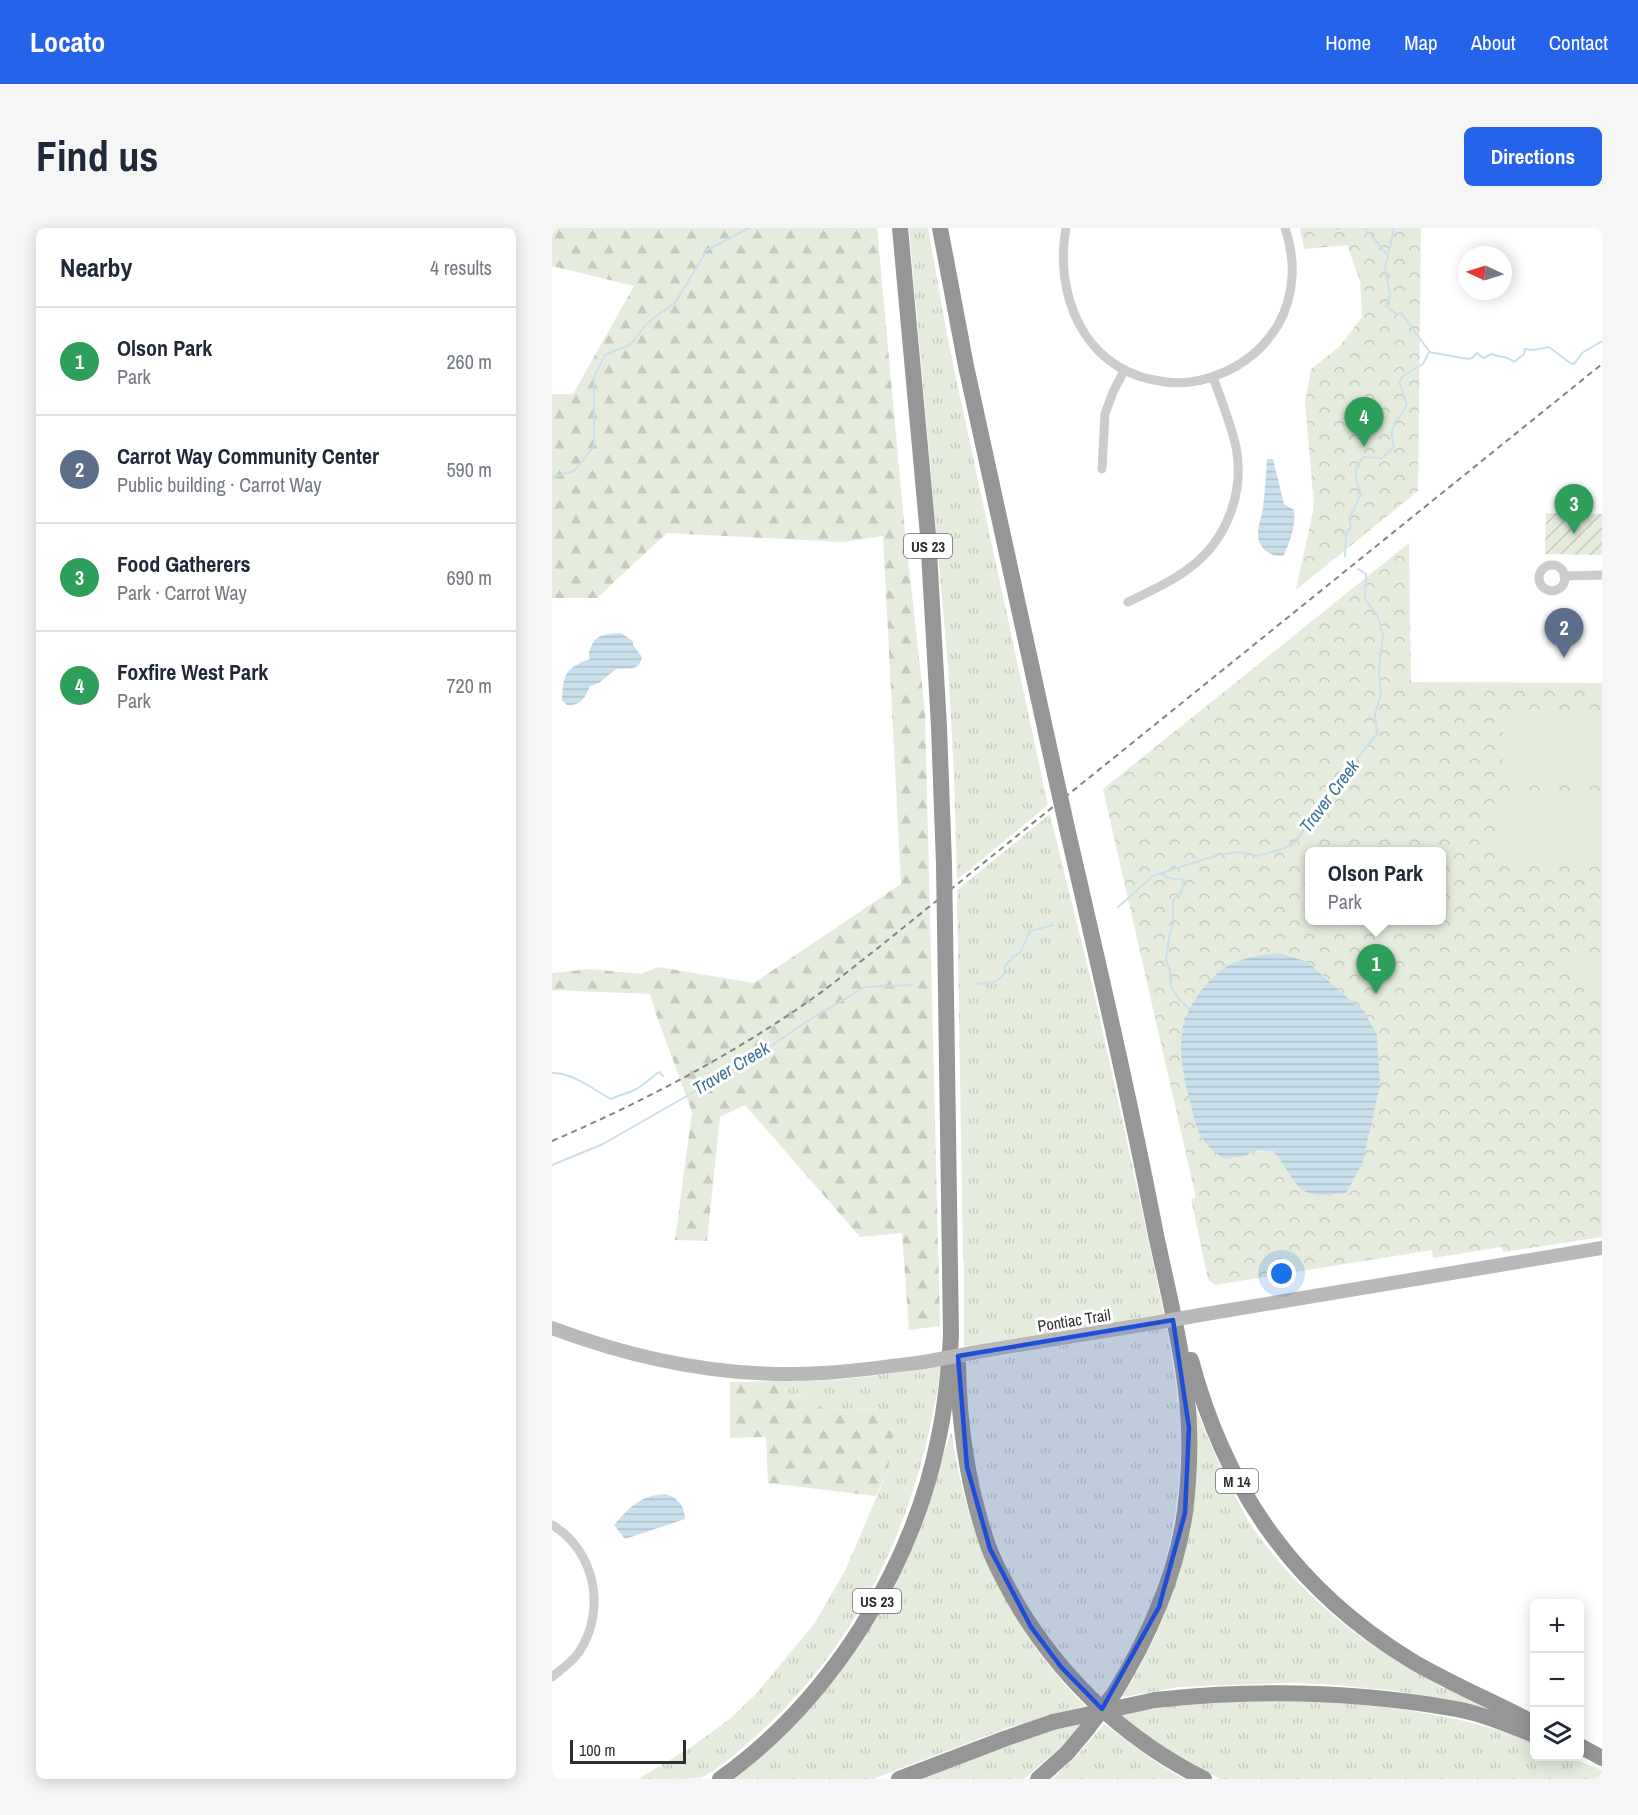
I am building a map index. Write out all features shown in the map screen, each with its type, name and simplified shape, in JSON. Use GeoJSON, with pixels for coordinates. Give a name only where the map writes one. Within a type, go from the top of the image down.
{"type":"FeatureCollection","features":[{"type":"Feature","properties":{"kind":"highway","name":"US 23"},"geometry":{"type":"LineString","coordinates":[[720,1779],[757,1749],[817,1688],[850,1645],[885,1587],[919,1508],[939,1437],[947,1388],[951,1336],[948,1059],[939,727],[928,535],[900,228]]}},
{"type":"Feature","properties":{"kind":"highway"},"geometry":{"type":"LineString","coordinates":[[940,228],[966,366],[1067,828],[1133,1116],[1187,1391],[1189,1439],[1185,1513],[1159,1608],[1115,1692],[1067,1753],[1038,1779]]}},
{"type":"Feature","properties":{"kind":"highway"},"geometry":{"type":"LineString","coordinates":[[948,1059],[954,1159],[957,1345],[962,1429],[967,1467],[990,1549],[1011,1593],[1031,1627],[1084,1693],[1122,1727],[1154,1751],[1204,1779]]}},
{"type":"Feature","properties":{"kind":"highway","name":"M 14"},"geometry":{"type":"LineString","coordinates":[[1133,1116],[1162,1225],[1190,1355],[1207,1413],[1227,1462],[1270,1534],[1318,1589],[1378,1639],[1414,1662],[1530,1721]]}},
{"type":"Feature","properties":{"kind":"highway"},"geometry":{"type":"LineString","coordinates":[[899,1779],[1053,1722],[1155,1700],[1204,1695],[1248,1692],[1334,1694],[1458,1710],[1530,1733]]}},
{"type":"Feature","properties":{"kind":"highway"},"geometry":{"type":"LineString","coordinates":[[1584,1748],[1602,1759]]}},
{"type":"Feature","properties":{"kind":"highway"},"geometry":{"type":"LineString","coordinates":[[1584,1752],[1602,1759]]}},
{"type":"Feature","properties":{"kind":"main road","name":"Pontiac Trail"},"geometry":{"type":"LineString","coordinates":[[552,1328],[608,1348],[689,1366],[780,1374],[823,1373],[924,1362],[1602,1248]]}},
{"type":"Feature","properties":{"kind":"street"},"geometry":{"type":"LineString","coordinates":[[1066,228],[1064,269],[1068,297],[1083,332],[1093,345],[1124,371],[1168,383],[1189,383],[1213,378],[1253,355],[1268,340],[1280,321],[1288,300],[1293,272],[1285,228]]}},
{"type":"Feature","properties":{"kind":"street"},"geometry":{"type":"LineString","coordinates":[[1102,470],[1105,414],[1124,371]]}},
{"type":"Feature","properties":{"kind":"street"},"geometry":{"type":"LineString","coordinates":[[1128,602],[1179,576],[1201,559],[1216,541],[1232,511],[1238,484],[1238,455],[1213,378]]}},
{"type":"Feature","properties":{"kind":"street"},"geometry":{"type":"LineString","coordinates":[[1564,576],[1602,575]]}},
{"type":"Feature","properties":{"kind":"street"},"geometry":{"type":"LineString","coordinates":[[552,1525],[566,1534],[580,1552],[591,1575],[595,1599],[592,1622],[584,1644],[570,1662],[552,1677]]}},
{"type":"Feature","properties":{"kind":"highlighted area"},"geometry":{"type":"Polygon","coordinates":[[[1173,1320],[1189,1428],[1185,1513],[1159,1607],[1102,1709],[1061,1667],[1031,1627],[990,1549],[967,1467],[958,1356],[1173,1320]]]}},
{"type":"Feature","properties":{"kind":"green space"},"geometry":{"type":"Polygon","coordinates":[[[552,228],[877,228],[905,532],[925,711],[940,1326],[909,1330],[902,1233],[860,1237],[745,1105],[720,1117],[707,1241],[675,1240],[692,1112],[650,994],[552,990],[552,973],[590,969],[642,974],[658,967],[754,983],[901,884],[883,536],[843,542],[667,533],[597,598],[552,598],[552,394],[573,394],[634,286],[552,266],[552,228]]]}},
{"type":"Feature","properties":{"kind":"green space"},"geometry":{"type":"Polygon","coordinates":[[[909,228],[928,228],[950,350],[1048,805],[957,880],[948,666],[909,228]]]}},
{"type":"Feature","properties":{"kind":"green space"},"geometry":{"type":"Polygon","coordinates":[[[1300,228],[1421,228],[1418,491],[1296,590],[1314,506],[1305,403],[1311,369],[1340,346],[1362,317],[1360,281],[1347,245],[1304,249],[1300,228]]]}},
{"type":"Feature","properties":{"kind":"green space"},"geometry":{"type":"Polygon","coordinates":[[[1546,513],[1602,514],[1602,555],[1545,554],[1546,513]]]}},
{"type":"Feature","properties":{"kind":"green space"},"geometry":{"type":"Polygon","coordinates":[[[1409,543],[1411,682],[1602,683],[1602,1237],[1504,1252],[1501,1247],[1433,1258],[1432,1250],[1215,1285],[1208,1279],[1191,1199],[1196,1198],[1103,789],[1409,543]]]}},
{"type":"Feature","properties":{"kind":"green space"},"geometry":{"type":"Polygon","coordinates":[[[1504,710],[1602,712],[1602,786],[1502,783],[1504,710]]]}},
{"type":"Feature","properties":{"kind":"green space"},"geometry":{"type":"Polygon","coordinates":[[[1500,791],[1602,793],[1602,867],[1498,864],[1500,791]]]}},
{"type":"Feature","properties":{"kind":"green space"},"geometry":{"type":"Polygon","coordinates":[[[1050,814],[1096,1001],[1164,1314],[964,1347],[957,890],[1050,814]]]}},
{"type":"Feature","properties":{"kind":"green space"},"geometry":{"type":"Polygon","coordinates":[[[1583,955],[1602,973],[1602,980],[1591,992],[1568,970],[1583,955]]]}},
{"type":"Feature","properties":{"kind":"green space"},"geometry":{"type":"Polygon","coordinates":[[[1167,1328],[1177,1402],[1180,1404],[1179,1482],[1174,1521],[1155,1596],[1140,1632],[1122,1666],[1100,1698],[1067,1663],[1041,1628],[1014,1581],[992,1533],[976,1481],[971,1454],[964,1362],[1167,1328]]]}},
{"type":"Feature","properties":{"kind":"green space"},"geometry":{"type":"Polygon","coordinates":[[[941,1366],[920,1469],[903,1518],[883,1566],[859,1612],[830,1655],[797,1695],[759,1733],[709,1774],[701,1778],[638,1779],[693,1746],[731,1718],[756,1694],[814,1624],[845,1571],[888,1470],[896,1410],[823,1409],[810,1397],[787,1396],[782,1381],[842,1379],[941,1366]]]}},
{"type":"Feature","properties":{"kind":"green space"},"geometry":{"type":"Polygon","coordinates":[[[782,1381],[787,1396],[810,1397],[824,1409],[897,1410],[888,1470],[876,1496],[768,1483],[766,1437],[730,1438],[730,1382],[782,1381]]]}},
{"type":"Feature","properties":{"kind":"green space"},"geometry":{"type":"Polygon","coordinates":[[[1196,1408],[1219,1463],[1245,1515],[1266,1546],[1294,1578],[1325,1608],[1365,1640],[1443,1688],[1447,1688],[1482,1708],[1397,1691],[1325,1684],[1284,1683],[1179,1687],[1124,1697],[1123,1695],[1159,1629],[1181,1567],[1196,1408]]]}},
{"type":"Feature","properties":{"kind":"green space"},"geometry":{"type":"Polygon","coordinates":[[[950,1434],[952,1434],[968,1510],[996,1581],[1035,1647],[1085,1706],[1010,1727],[873,1779],[733,1779],[802,1716],[928,1504],[950,1434]]]}},
{"type":"Feature","properties":{"kind":"green space"},"geometry":{"type":"Polygon","coordinates":[[[1303,1699],[1420,1712],[1478,1724],[1530,1742],[1530,1761],[1579,1761],[1602,1770],[1602,1779],[1220,1779],[1167,1751],[1119,1715],[1202,1702],[1303,1699]]]}},
{"type":"Feature","properties":{"kind":"green space"},"geometry":{"type":"Polygon","coordinates":[[[1082,1724],[1061,1747],[1024,1779],[919,1779],[1053,1730],[1082,1724]]]}},
{"type":"Feature","properties":{"kind":"green space"},"geometry":{"type":"Polygon","coordinates":[[[1104,1724],[1157,1763],[1184,1779],[1052,1779],[1104,1724]]]}},
{"type":"Feature","properties":{"kind":"water"},"geometry":{"type":"Polygon","coordinates":[[[1267,459],[1273,459],[1284,504],[1294,510],[1290,539],[1284,555],[1279,556],[1270,554],[1263,548],[1258,535],[1267,459]]]}},
{"type":"Feature","properties":{"kind":"water"},"geometry":{"type":"Polygon","coordinates":[[[621,633],[633,641],[633,645],[642,657],[641,662],[636,667],[616,669],[599,683],[590,686],[579,703],[567,705],[562,700],[563,684],[570,669],[590,659],[590,650],[597,638],[621,633]]]}},
{"type":"Feature","properties":{"kind":"water"},"geometry":{"type":"Polygon","coordinates":[[[1280,953],[1308,962],[1364,1011],[1377,1035],[1380,1086],[1362,1164],[1346,1193],[1316,1194],[1300,1188],[1274,1151],[1258,1150],[1244,1156],[1225,1159],[1203,1140],[1194,1118],[1181,1050],[1183,1025],[1190,1008],[1212,978],[1221,970],[1241,960],[1280,953]]]}},
{"type":"Feature","properties":{"kind":"water"},"geometry":{"type":"Polygon","coordinates":[[[666,1494],[680,1503],[685,1519],[625,1539],[614,1525],[636,1503],[649,1497],[666,1494]]]}},
{"type":"Feature","properties":{"kind":"waterway"},"geometry":{"type":"LineString","coordinates":[[552,477],[574,471],[594,446],[594,377],[605,355],[631,344],[647,323],[675,303],[707,250],[749,228]]}},
{"type":"Feature","properties":{"kind":"waterway"},"geometry":{"type":"LineString","coordinates":[[1365,228],[1386,253]]}},
{"type":"Feature","properties":{"kind":"waterway"},"geometry":{"type":"LineString","coordinates":[[1394,228],[1385,268],[1390,295],[1386,306],[1395,313],[1402,314],[1429,351]]}},
{"type":"Feature","properties":{"kind":"waterway","name":"Traver Creek"},"geometry":{"type":"LineString","coordinates":[[1345,556],[1346,535],[1351,526],[1349,519],[1361,494],[1356,479],[1357,466],[1364,457],[1382,458],[1394,447],[1393,429],[1407,405],[1399,382],[1404,375],[1423,364],[1429,352],[1468,359],[1477,353],[1483,358],[1492,354],[1514,362],[1524,354],[1525,349],[1549,347],[1574,364],[1582,353],[1602,341]]}},
{"type":"Feature","properties":{"kind":"waterway","name":"Traver Creek"},"geometry":{"type":"LineString","coordinates":[[1118,907],[1153,876],[1161,873],[1218,855],[1239,852],[1257,856],[1293,844],[1321,803],[1377,734],[1375,714],[1381,694],[1379,670],[1383,635],[1378,617],[1365,599],[1366,574],[1358,569]]}},
{"type":"Feature","properties":{"kind":"waterway"},"geometry":{"type":"LineString","coordinates":[[1161,873],[1168,878],[1184,880],[1181,893],[1173,900],[1173,926],[1166,959],[1170,970],[1171,987],[1189,1009]]}},
{"type":"Feature","properties":{"kind":"waterway","name":"Traver Creek"},"geometry":{"type":"LineString","coordinates":[[977,984],[995,982],[1004,974],[1005,966],[1020,953],[1030,931],[1053,925]]}},
{"type":"Feature","properties":{"kind":"waterway","name":"Traver Creek"},"geometry":{"type":"LineString","coordinates":[[552,1165],[603,1144],[765,1050],[812,1018],[865,987],[912,985]]}},
{"type":"Feature","properties":{"kind":"waterway"},"geometry":{"type":"LineString","coordinates":[[552,1073],[575,1079],[611,1099],[634,1091],[659,1072],[663,1076]]}},
{"type":"Feature","properties":{"kind":"railway"},"geometry":{"type":"LineString","coordinates":[[552,1141],[621,1110],[721,1057],[824,990],[1602,364]]}},
{"type":"Feature","properties":{"kind":"place","name":"Foxfire West Park"},"geometry":{"type":"Point","coordinates":[1364,447]}},
{"type":"Feature","properties":{"kind":"place","name":"Food Gatherers"},"geometry":{"type":"Point","coordinates":[1574,534]}},
{"type":"Feature","properties":{"kind":"place","name":"Carrot Way Community Center"},"geometry":{"type":"Point","coordinates":[1564,658]}},
{"type":"Feature","properties":{"kind":"place","name":"Olson Park"},"geometry":{"type":"Point","coordinates":[1376,994]}}]}
